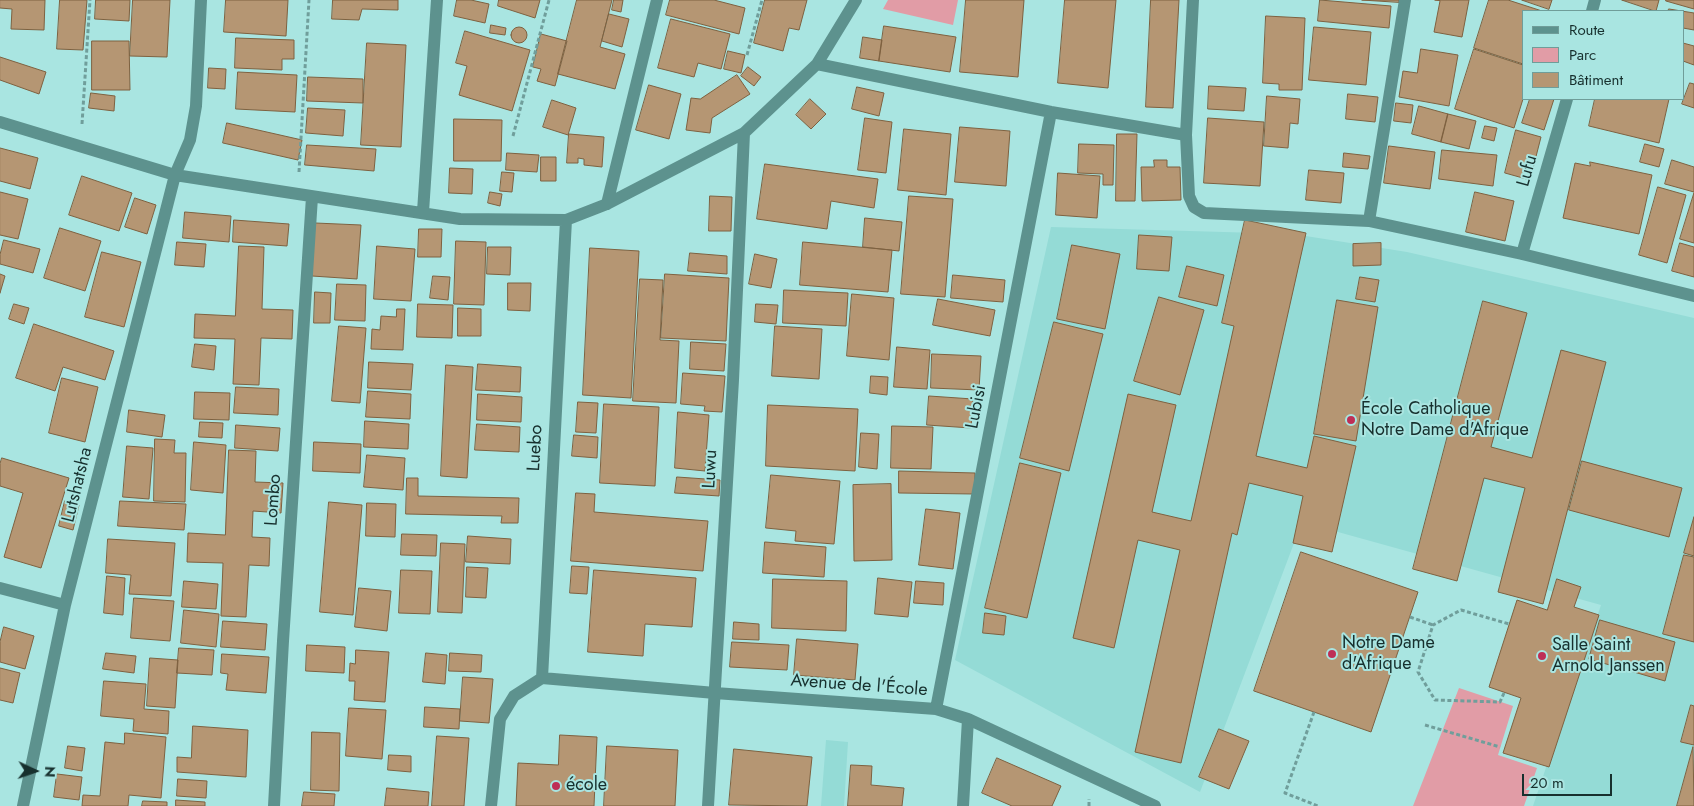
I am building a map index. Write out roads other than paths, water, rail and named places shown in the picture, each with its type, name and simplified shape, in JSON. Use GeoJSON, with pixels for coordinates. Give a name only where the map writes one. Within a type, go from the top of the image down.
{"type":"FeatureCollection","features":[{"type":"Feature","properties":{"kind":"street","name":"Lutshatsha"},"geometry":{"type":"LineString","coordinates":[[23,806],[65,605],[174,175],[190,140],[196,106],[201,0]]}},
{"type":"Feature","properties":{"kind":"street"},"geometry":{"type":"LineString","coordinates":[[423,212],[437,0]]}},
{"type":"Feature","properties":{"kind":"street"},"geometry":{"type":"LineString","coordinates":[[607,204],[657,0]]}},
{"type":"Feature","properties":{"kind":"street"},"geometry":{"type":"LineString","coordinates":[[0,122],[174,175],[460,218],[566,220],[607,204],[744,134],[817,64],[856,0]]}},
{"type":"Feature","properties":{"kind":"street"},"geometry":{"type":"LineString","coordinates":[[1193,0],[1186,135],[1189,196],[1194,206],[1204,213],[1369,221],[1522,254],[1694,296]]}},
{"type":"Feature","properties":{"kind":"street"},"geometry":{"type":"LineString","coordinates":[[1369,221],[1405,0]]}},
{"type":"Feature","properties":{"kind":"street"},"geometry":{"type":"LineString","coordinates":[[817,64],[1051,112],[1186,135]]}},
{"type":"Feature","properties":{"kind":"street","name":"Lufu"},"geometry":{"type":"LineString","coordinates":[[1522,254],[1567,100]]}},
{"type":"Feature","properties":{"kind":"street","name":"Lubisi"},"geometry":{"type":"LineString","coordinates":[[936,709],[1051,112]]}},
{"type":"Feature","properties":{"kind":"street","name":"Luwu"},"geometry":{"type":"LineString","coordinates":[[708,806],[733,390],[744,134]]}},
{"type":"Feature","properties":{"kind":"street","name":"Lombo"},"geometry":{"type":"LineString","coordinates":[[274,806],[282,650],[312,197]]}},
{"type":"Feature","properties":{"kind":"street","name":"Luebo"},"geometry":{"type":"LineString","coordinates":[[542,678],[566,220]]}},
{"type":"Feature","properties":{"kind":"street"},"geometry":{"type":"LineString","coordinates":[[0,588],[65,605]]}},
{"type":"Feature","properties":{"kind":"street"},"geometry":{"type":"LineString","coordinates":[[491,806],[500,719],[514,696],[542,678]]}},
{"type":"Feature","properties":{"kind":"street","name":"Avenue de l'École"},"geometry":{"type":"LineString","coordinates":[[542,678],[936,709],[968,719],[1155,806]]}},
{"type":"Feature","properties":{"kind":"street"},"geometry":{"type":"LineString","coordinates":[[963,806],[968,719]]}},
{"type":"Feature","properties":{"kind":"place","name":"École Catholique Notre Dame d'Afrique"},"geometry":{"type":"Point","coordinates":[1351,420]}},
{"type":"Feature","properties":{"kind":"place","name":"Notre Dame d'Afrique"},"geometry":{"type":"Point","coordinates":[1332,654]}},
{"type":"Feature","properties":{"kind":"place","name":"Salle Saint Arnold Janssen"},"geometry":{"type":"Point","coordinates":[1542,656]}},
{"type":"Feature","properties":{"kind":"place","name":"école"},"geometry":{"type":"Point","coordinates":[556,786]}}]}
